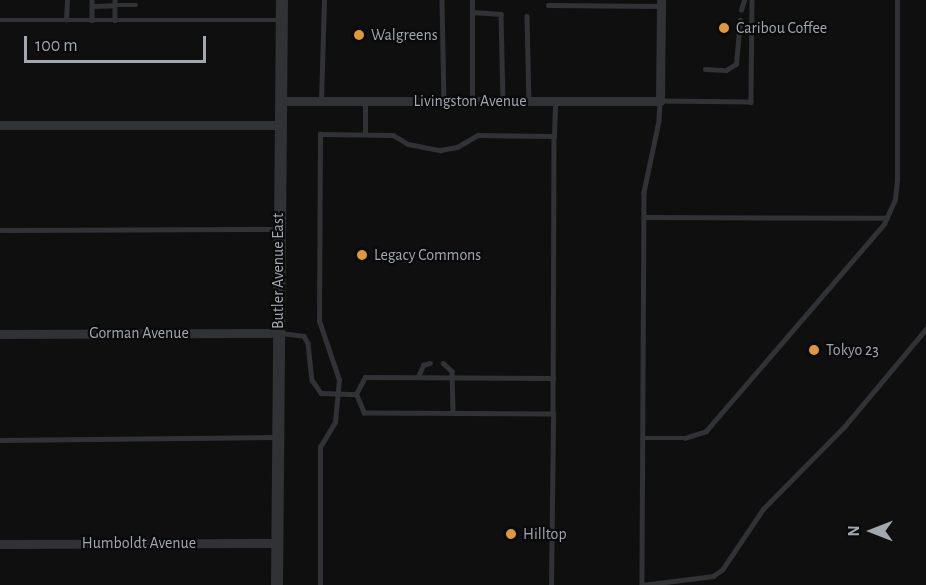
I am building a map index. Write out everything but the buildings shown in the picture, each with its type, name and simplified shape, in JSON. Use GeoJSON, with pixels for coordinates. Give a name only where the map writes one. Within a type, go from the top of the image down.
{"type":"FeatureCollection","features":[{"type":"Feature","properties":{"kind":"street","name":"Butler Avenue East"},"geometry":{"type":"LineString","coordinates":[[277,585],[278,229],[282,0]]}},
{"type":"Feature","properties":{"kind":"street"},"geometry":{"type":"LineString","coordinates":[[660,101],[661,3]]}},
{"type":"Feature","properties":{"kind":"street","name":"Livingston Avenue"},"geometry":{"type":"LineString","coordinates":[[281,101],[660,101]]}},
{"type":"Feature","properties":{"kind":"street"},"geometry":{"type":"LineString","coordinates":[[0,125],[280,125]]}},
{"type":"Feature","properties":{"kind":"street","name":"Gorman Avenue"},"geometry":{"type":"LineString","coordinates":[[0,334],[278,333]]}},
{"type":"Feature","properties":{"kind":"street","name":"Humboldt Avenue"},"geometry":{"type":"LineString","coordinates":[[0,544],[277,543]]}},
{"type":"Feature","properties":{"kind":"lane"},"geometry":{"type":"LineString","coordinates":[[66,0],[66,20]]}},
{"type":"Feature","properties":{"kind":"lane"},"geometry":{"type":"LineString","coordinates":[[321,101],[324,0]]}},
{"type":"Feature","properties":{"kind":"lane"},"geometry":{"type":"LineString","coordinates":[[442,0],[444,101]]}},
{"type":"Feature","properties":{"kind":"lane"},"geometry":{"type":"LineString","coordinates":[[472,0],[472,101]]}},
{"type":"Feature","properties":{"kind":"lane"},"geometry":{"type":"LineString","coordinates":[[741,10],[744,0]]}},
{"type":"Feature","properties":{"kind":"lane"},"geometry":{"type":"LineString","coordinates":[[752,0],[751,102],[660,101],[659,121],[644,192],[642,585],[713,576],[722,570],[762,509],[844,427],[926,328]]}},
{"type":"Feature","properties":{"kind":"lane"},"geometry":{"type":"LineString","coordinates":[[644,438],[686,438],[706,431],[888,219],[897,181],[897,0]]}},
{"type":"Feature","properties":{"kind":"lane"},"geometry":{"type":"LineString","coordinates":[[92,20],[92,3],[136,5]]}},
{"type":"Feature","properties":{"kind":"lane"},"geometry":{"type":"LineString","coordinates":[[115,3],[115,20]]}},
{"type":"Feature","properties":{"kind":"lane"},"geometry":{"type":"LineString","coordinates":[[548,5],[661,3]]}},
{"type":"Feature","properties":{"kind":"lane"},"geometry":{"type":"LineString","coordinates":[[472,12],[501,14],[503,101]]}},
{"type":"Feature","properties":{"kind":"lane"},"geometry":{"type":"LineString","coordinates":[[527,16],[529,101]]}},
{"type":"Feature","properties":{"kind":"lane"},"geometry":{"type":"LineString","coordinates":[[0,20],[282,20]]}},
{"type":"Feature","properties":{"kind":"lane"},"geometry":{"type":"LineString","coordinates":[[705,69],[726,70],[736,63],[740,20]]}},
{"type":"Feature","properties":{"kind":"lane"},"geometry":{"type":"LineString","coordinates":[[365,101],[365,134]]}},
{"type":"Feature","properties":{"kind":"lane"},"geometry":{"type":"LineString","coordinates":[[551,585],[555,101]]}},
{"type":"Feature","properties":{"kind":"lane"},"geometry":{"type":"LineString","coordinates":[[320,585],[321,447],[335,422],[339,380],[319,321],[320,135],[393,135],[408,144],[440,150],[457,147],[478,135],[554,136]]}},
{"type":"Feature","properties":{"kind":"lane"},"geometry":{"type":"LineString","coordinates":[[644,217],[888,219]]}},
{"type":"Feature","properties":{"kind":"lane"},"geometry":{"type":"LineString","coordinates":[[0,230],[278,229]]}},
{"type":"Feature","properties":{"kind":"lane"},"geometry":{"type":"LineString","coordinates":[[278,333],[304,336],[315,388],[339,394],[356,394]]}},
{"type":"Feature","properties":{"kind":"lane"},"geometry":{"type":"LineString","coordinates":[[418,377],[423,365],[430,363]]}},
{"type":"Feature","properties":{"kind":"lane"},"geometry":{"type":"LineString","coordinates":[[442,363],[448,365],[453,378],[453,413]]}},
{"type":"Feature","properties":{"kind":"lane"},"geometry":{"type":"LineString","coordinates":[[356,394],[365,377],[554,378]]}},
{"type":"Feature","properties":{"kind":"lane"},"geometry":{"type":"LineString","coordinates":[[356,394],[364,413],[553,414]]}},
{"type":"Feature","properties":{"kind":"lane"},"geometry":{"type":"LineString","coordinates":[[0,440],[278,437]]}},
{"type":"Feature","properties":{"kind":"place","name":"Caribou Coffee"},"geometry":{"type":"Point","coordinates":[724,28]}},
{"type":"Feature","properties":{"kind":"place","name":"Walgreens"},"geometry":{"type":"Point","coordinates":[359,35]}},
{"type":"Feature","properties":{"kind":"place","name":"Legacy Commons"},"geometry":{"type":"Point","coordinates":[362,255]}},
{"type":"Feature","properties":{"kind":"place","name":"Tokyo 23"},"geometry":{"type":"Point","coordinates":[814,350]}},
{"type":"Feature","properties":{"kind":"place","name":"Hilltop"},"geometry":{"type":"Point","coordinates":[511,534]}}]}
